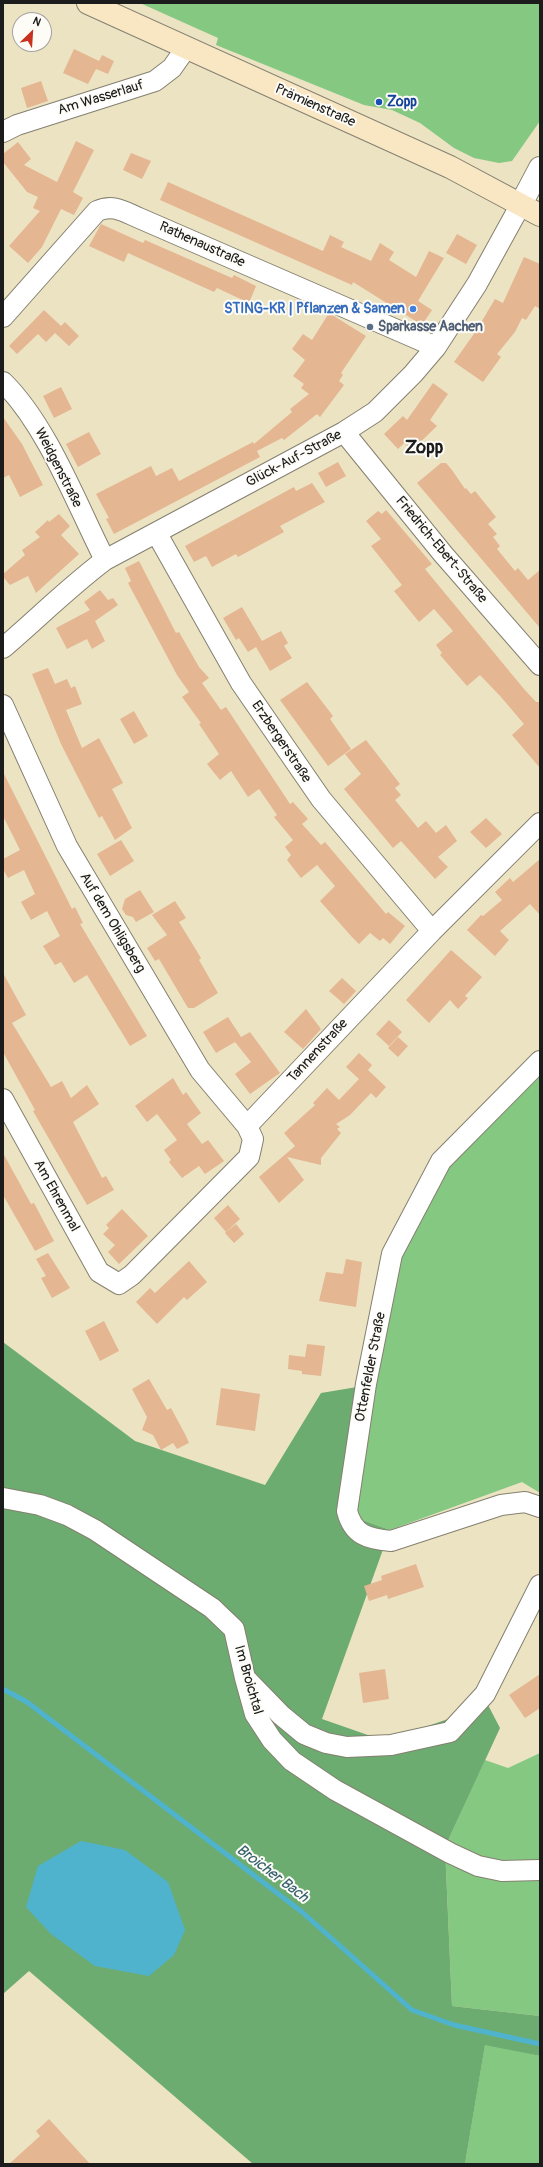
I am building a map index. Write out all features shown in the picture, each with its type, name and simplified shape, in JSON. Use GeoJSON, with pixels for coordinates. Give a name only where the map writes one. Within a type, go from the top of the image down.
{"type":"FeatureCollection","features":[{"type":"Feature","properties":{"kind":"main road","name":"Prämienstraße"},"geometry":{"type":"LineString","coordinates":[[88,3],[427,156],[540,215]]}},
{"type":"Feature","properties":{"kind":"street","name":"Am Wasserlauf"},"geometry":{"type":"LineString","coordinates":[[3,132],[17,124],[156,81],[172,68],[186,48]]}},
{"type":"Feature","properties":{"kind":"street"},"geometry":{"type":"LineString","coordinates":[[521,204],[540,168]]}},
{"type":"Feature","properties":{"kind":"street","name":"Glück-Auf-Straße"},"geometry":{"type":"LineString","coordinates":[[3,648],[42,615],[77,582],[105,560],[157,534],[344,432],[375,412],[413,374],[436,347],[477,284],[521,204]]}},
{"type":"Feature","properties":{"kind":"street","name":"Rathenaustraße"},"geometry":{"type":"LineString","coordinates":[[3,317],[97,212],[106,207],[118,209],[436,347]]}},
{"type":"Feature","properties":{"kind":"street","name":"Weidgenstraße"},"geometry":{"type":"LineString","coordinates":[[3,382],[14,392],[44,436],[105,560]]}},
{"type":"Feature","properties":{"kind":"street","name":"Friedrich-Ebert-Straße"},"geometry":{"type":"LineString","coordinates":[[344,432],[443,554],[540,665]]}},
{"type":"Feature","properties":{"kind":"street","name":"Erzbergerstraße"},"geometry":{"type":"LineString","coordinates":[[157,534],[241,684],[321,799],[432,931]]}},
{"type":"Feature","properties":{"kind":"street","name":"Auf dem Ohligsberg"},"geometry":{"type":"LineString","coordinates":[[3,705],[67,846],[200,1070],[247,1126]]}},
{"type":"Feature","properties":{"kind":"street","name":"Tannenstraße"},"geometry":{"type":"LineString","coordinates":[[247,1126],[432,931],[540,823]]}},
{"type":"Feature","properties":{"kind":"street","name":"Ottenfelder Straße"},"geometry":{"type":"LineString","coordinates":[[540,1061],[441,1161],[392,1254],[366,1384],[347,1511],[350,1523],[359,1532],[374,1540],[391,1541],[500,1505],[525,1502],[540,1507]]}},
{"type":"Feature","properties":{"kind":"street","name":"Am Ehrenmal"},"geometry":{"type":"LineString","coordinates":[[3,1099],[98,1272],[119,1284],[132,1275],[249,1157],[254,1140],[247,1126]]}},
{"type":"Feature","properties":{"kind":"street","name":"Im Broichtal"},"geometry":{"type":"LineString","coordinates":[[3,1498],[40,1505],[67,1515],[95,1530],[212,1608],[234,1628],[255,1714],[272,1740],[292,1762],[335,1790],[450,1853],[478,1866],[502,1872],[540,1870]]}},
{"type":"Feature","properties":{"kind":"street"},"geometry":{"type":"LineString","coordinates":[[245,1678],[281,1715],[304,1734],[326,1743],[347,1747],[391,1745],[450,1732],[485,1694],[540,1585]]}},
{"type":"Feature","properties":{"kind":"green space"},"geometry":{"type":"Polygon","coordinates":[[[140,3],[540,3],[540,121],[512,161],[499,163],[474,158],[454,148],[420,123],[392,110],[364,105],[216,45],[218,38],[140,3]]]}},
{"type":"Feature","properties":{"kind":"green space"},"geometry":{"type":"Polygon","coordinates":[[[540,1072],[540,1493],[522,1482],[390,1530],[357,1518],[375,1384],[399,1257],[448,1166],[540,1072]]]}},
{"type":"Feature","properties":{"kind":"green space"},"geometry":{"type":"Polygon","coordinates":[[[3,1342],[135,1441],[265,1485],[321,1393],[375,1384],[357,1518],[390,1530],[322,1719],[385,1741],[488,1705],[500,1728],[445,1847],[452,2006],[540,2016],[540,2056],[485,2045],[465,2164],[253,2164],[29,1971],[3,1994],[3,1342]]]}},
{"type":"Feature","properties":{"kind":"green space"},"geometry":{"type":"Polygon","coordinates":[[[540,1753],[540,2016],[452,2006],[445,1847],[485,1760],[508,1768],[540,1753]]]}},
{"type":"Feature","properties":{"kind":"green space"},"geometry":{"type":"Polygon","coordinates":[[[485,2044],[540,2056],[540,2164],[465,2164],[485,2044]]]}},
{"type":"Feature","properties":{"kind":"water"},"geometry":{"type":"Polygon","coordinates":[[[81,1841],[125,1850],[168,1882],[185,1930],[174,1955],[149,1976],[95,1966],[51,1934],[26,1907],[38,1866],[81,1841]]]}},
{"type":"Feature","properties":{"kind":"building"},"geometry":{"type":"Polygon","coordinates":[[[74,49],[99,61],[102,55],[114,61],[108,74],[96,69],[88,84],[63,73],[74,49]]]}},
{"type":"Feature","properties":{"kind":"building"},"geometry":{"type":"Polygon","coordinates":[[[41,81],[48,101],[27,108],[21,88],[41,81]]]}},
{"type":"Feature","properties":{"kind":"building"},"geometry":{"type":"Polygon","coordinates":[[[76,141],[94,150],[73,192],[83,198],[74,215],[61,209],[42,247],[28,263],[9,246],[40,211],[33,208],[38,197],[27,192],[3,162],[3,154],[18,142],[31,159],[24,165],[57,182],[76,141]]]}},
{"type":"Feature","properties":{"kind":"building"},"geometry":{"type":"Polygon","coordinates":[[[131,153],[151,161],[142,179],[123,170],[131,153]]]}},
{"type":"Feature","properties":{"kind":"building"},"geometry":{"type":"Polygon","coordinates":[[[168,182],[323,251],[330,235],[344,242],[341,247],[371,261],[380,243],[394,252],[389,260],[416,277],[429,251],[444,258],[418,301],[432,310],[422,325],[353,282],[352,285],[160,200],[168,182]]]}},
{"type":"Feature","properties":{"kind":"building"},"geometry":{"type":"Polygon","coordinates":[[[101,224],[143,243],[145,240],[232,278],[234,275],[256,286],[249,303],[217,288],[214,292],[128,253],[124,262],[89,246],[101,224]]]}},
{"type":"Feature","properties":{"kind":"building"},"geometry":{"type":"Polygon","coordinates":[[[457,234],[477,245],[466,264],[446,253],[457,234]]]}},
{"type":"Feature","properties":{"kind":"building"},"geometry":{"type":"Polygon","coordinates":[[[524,257],[540,264],[540,309],[535,306],[526,320],[522,318],[515,332],[497,354],[501,357],[483,382],[454,362],[476,331],[495,299],[503,303],[524,257]]]}},
{"type":"Feature","properties":{"kind":"building"},"geometry":{"type":"Polygon","coordinates":[[[44,310],[61,326],[65,322],[79,336],[69,346],[55,333],[46,342],[38,334],[17,354],[9,346],[44,310]]]}},
{"type":"Feature","properties":{"kind":"building"},"geometry":{"type":"Polygon","coordinates":[[[329,313],[366,336],[341,373],[343,375],[339,381],[344,385],[320,417],[317,414],[284,440],[282,438],[257,451],[260,457],[114,534],[106,519],[109,518],[96,494],[151,466],[156,476],[172,468],[179,481],[253,442],[254,444],[292,412],[290,409],[309,394],[301,388],[304,384],[293,376],[305,360],[292,349],[303,334],[312,340],[329,313]]]}},
{"type":"Feature","properties":{"kind":"building"},"geometry":{"type":"Polygon","coordinates":[[[433,383],[448,394],[430,420],[437,426],[412,450],[404,443],[398,449],[384,434],[403,416],[407,420],[433,383]]]}},
{"type":"Feature","properties":{"kind":"building"},"geometry":{"type":"Polygon","coordinates":[[[61,387],[72,409],[54,418],[43,396],[61,387]]]}},
{"type":"Feature","properties":{"kind":"building"},"geometry":{"type":"Polygon","coordinates":[[[3,417],[22,444],[43,485],[20,497],[9,475],[3,478],[3,417]]]}},
{"type":"Feature","properties":{"kind":"building"},"geometry":{"type":"Polygon","coordinates":[[[89,432],[101,454],[78,467],[66,444],[89,432]]]}},
{"type":"Feature","properties":{"kind":"building"},"geometry":{"type":"Polygon","coordinates":[[[338,462],[346,476],[326,487],[318,473],[338,462]]]}},
{"type":"Feature","properties":{"kind":"building"},"geometry":{"type":"Polygon","coordinates":[[[441,463],[446,463],[465,489],[466,488],[471,494],[475,491],[496,517],[488,524],[497,534],[493,537],[500,546],[497,549],[515,571],[518,568],[528,580],[540,570],[540,628],[417,483],[441,463]]]}},
{"type":"Feature","properties":{"kind":"building"},"geometry":{"type":"Polygon","coordinates":[[[312,483],[325,502],[280,526],[284,532],[238,557],[236,554],[212,567],[206,556],[194,562],[185,546],[294,487],[296,491],[312,483]]]}},
{"type":"Feature","properties":{"kind":"building"},"geometry":{"type":"Polygon","coordinates":[[[386,510],[432,564],[425,569],[524,689],[536,702],[540,702],[540,768],[512,735],[524,724],[501,697],[480,675],[467,686],[440,655],[442,653],[436,645],[453,631],[434,609],[419,622],[394,591],[402,585],[371,546],[381,539],[366,521],[378,511],[382,514],[386,510]]]}},
{"type":"Feature","properties":{"kind":"building"},"geometry":{"type":"Polygon","coordinates":[[[59,514],[70,526],[61,535],[79,554],[36,593],[28,576],[10,585],[3,577],[3,574],[25,555],[22,550],[40,537],[35,532],[48,520],[49,522],[59,514]]]}},
{"type":"Feature","properties":{"kind":"building"},"geometry":{"type":"Polygon","coordinates":[[[139,561],[176,633],[179,632],[199,667],[209,678],[202,683],[221,710],[226,707],[290,804],[293,802],[308,819],[302,824],[321,845],[325,842],[386,914],[388,912],[405,926],[390,944],[383,938],[380,941],[370,933],[359,944],[320,901],[335,886],[317,865],[301,878],[287,860],[291,855],[285,847],[293,840],[274,817],[277,815],[259,789],[248,797],[231,771],[220,780],[207,764],[219,754],[199,724],[201,723],[182,697],[189,692],[177,675],[128,583],[131,581],[125,568],[139,561]]]}},
{"type":"Feature","properties":{"kind":"building"},"geometry":{"type":"Polygon","coordinates":[[[100,590],[108,600],[113,598],[118,605],[95,621],[105,641],[92,649],[87,639],[67,649],[56,628],[90,610],[84,602],[100,590]]]}},
{"type":"Feature","properties":{"kind":"building"},"geometry":{"type":"Polygon","coordinates":[[[242,607],[262,641],[281,631],[288,643],[284,646],[292,658],[270,671],[256,647],[248,652],[239,638],[236,640],[223,618],[242,607]]]}},
{"type":"Feature","properties":{"kind":"building"},"geometry":{"type":"Polygon","coordinates":[[[48,668],[55,684],[67,679],[71,688],[75,686],[82,704],[66,710],[82,748],[99,738],[123,783],[112,789],[132,828],[115,840],[102,816],[99,818],[61,744],[32,674],[48,668]]]}},
{"type":"Feature","properties":{"kind":"building"},"geometry":{"type":"Polygon","coordinates":[[[307,682],[333,716],[330,719],[351,749],[328,766],[280,700],[307,682]]]}},
{"type":"Feature","properties":{"kind":"building"},"geometry":{"type":"Polygon","coordinates":[[[134,711],[148,736],[134,744],[120,719],[134,711]]]}},
{"type":"Feature","properties":{"kind":"building"},"geometry":{"type":"Polygon","coordinates":[[[366,740],[400,784],[395,788],[401,795],[395,800],[418,828],[426,821],[436,833],[446,825],[457,841],[438,857],[448,867],[435,879],[401,841],[393,848],[344,789],[361,774],[345,754],[366,740]]]}},
{"type":"Feature","properties":{"kind":"building"},"geometry":{"type":"Polygon","coordinates":[[[3,772],[72,909],[75,907],[83,923],[80,924],[147,1036],[130,1046],[87,975],[74,983],[61,962],[55,965],[43,946],[60,936],[47,911],[31,920],[21,902],[35,894],[24,870],[8,878],[3,869],[3,859],[20,850],[3,816],[3,772]]]}},
{"type":"Feature","properties":{"kind":"building"},"geometry":{"type":"Polygon","coordinates":[[[486,818],[502,834],[486,848],[470,832],[486,818]]]}},
{"type":"Feature","properties":{"kind":"building"},"geometry":{"type":"Polygon","coordinates":[[[121,840],[134,861],[110,876],[97,854],[121,840]]]}},
{"type":"Feature","properties":{"kind":"building"},"geometry":{"type":"Polygon","coordinates":[[[540,859],[540,915],[530,904],[500,931],[509,940],[495,956],[467,930],[481,915],[483,916],[502,900],[495,892],[510,878],[513,882],[540,859]]]}},
{"type":"Feature","properties":{"kind":"building"},"geometry":{"type":"Polygon","coordinates":[[[140,890],[154,912],[136,922],[133,917],[126,915],[122,909],[125,899],[140,890]]]}},
{"type":"Feature","properties":{"kind":"building"},"geometry":{"type":"Polygon","coordinates":[[[175,901],[186,918],[179,922],[201,958],[199,960],[218,993],[194,1008],[188,1008],[159,959],[155,961],[147,948],[167,935],[152,915],[175,901]]]}},
{"type":"Feature","properties":{"kind":"building"},"geometry":{"type":"Polygon","coordinates":[[[451,950],[482,977],[465,996],[468,998],[458,1009],[450,1000],[429,1023],[406,1000],[451,950]]]}},
{"type":"Feature","properties":{"kind":"building"},"geometry":{"type":"Polygon","coordinates":[[[3,973],[26,1015],[12,1023],[51,1087],[62,1081],[71,1098],[87,1085],[99,1104],[73,1122],[102,1178],[106,1176],[114,1190],[87,1205],[33,1111],[35,1110],[3,1052],[3,973]]]}},
{"type":"Feature","properties":{"kind":"building"},"geometry":{"type":"Polygon","coordinates":[[[342,978],[356,991],[344,1004],[329,991],[342,978]]]}},
{"type":"Feature","properties":{"kind":"building"},"geometry":{"type":"Polygon","coordinates":[[[306,1009],[321,1029],[303,1049],[284,1032],[306,1009]]]}},
{"type":"Feature","properties":{"kind":"building"},"geometry":{"type":"Polygon","coordinates":[[[228,1017],[241,1037],[250,1032],[280,1073],[250,1094],[235,1074],[251,1062],[235,1042],[216,1053],[203,1032],[228,1017]]]}},
{"type":"Feature","properties":{"kind":"building"},"geometry":{"type":"Polygon","coordinates":[[[389,1020],[402,1032],[389,1046],[376,1034],[389,1020]]]}},
{"type":"Feature","properties":{"kind":"building"},"geometry":{"type":"Polygon","coordinates":[[[398,1037],[408,1046],[398,1057],[388,1048],[398,1037]]]}},
{"type":"Feature","properties":{"kind":"building"},"geometry":{"type":"Polygon","coordinates":[[[359,1053],[372,1065],[368,1070],[386,1087],[376,1098],[371,1093],[350,1115],[336,1124],[340,1127],[337,1129],[341,1133],[321,1158],[321,1165],[287,1157],[304,1180],[279,1203],[259,1177],[295,1146],[284,1133],[315,1105],[313,1103],[327,1088],[339,1100],[359,1079],[346,1067],[359,1053]]]}},
{"type":"Feature","properties":{"kind":"building"},"geometry":{"type":"Polygon","coordinates":[[[173,1078],[183,1095],[186,1092],[201,1113],[187,1124],[202,1144],[208,1140],[224,1161],[205,1174],[199,1166],[182,1178],[169,1162],[171,1160],[164,1150],[177,1140],[157,1114],[147,1122],[135,1106],[173,1078]]]}},
{"type":"Feature","properties":{"kind":"building"},"geometry":{"type":"Polygon","coordinates":[[[3,1153],[31,1204],[34,1203],[54,1241],[35,1251],[3,1195],[3,1153]]]}},
{"type":"Feature","properties":{"kind":"building"},"geometry":{"type":"Polygon","coordinates":[[[228,1205],[240,1219],[226,1232],[214,1218],[228,1205]]]}},
{"type":"Feature","properties":{"kind":"building"},"geometry":{"type":"Polygon","coordinates":[[[122,1209],[148,1236],[119,1264],[108,1252],[115,1245],[103,1234],[109,1228],[106,1225],[122,1209]]]}},
{"type":"Feature","properties":{"kind":"building"},"geometry":{"type":"Polygon","coordinates":[[[236,1224],[244,1234],[234,1243],[225,1233],[236,1224]]]}},
{"type":"Feature","properties":{"kind":"building"},"geometry":{"type":"Polygon","coordinates":[[[48,1253],[70,1288],[52,1298],[41,1278],[46,1276],[36,1259],[48,1253]]]}},
{"type":"Feature","properties":{"kind":"building"},"geometry":{"type":"Polygon","coordinates":[[[346,1259],[362,1262],[356,1307],[319,1301],[326,1272],[343,1274],[346,1259]]]}},
{"type":"Feature","properties":{"kind":"building"},"geometry":{"type":"Polygon","coordinates":[[[189,1261],[207,1282],[187,1300],[184,1297],[157,1324],[136,1302],[150,1288],[155,1293],[189,1261]]]}},
{"type":"Feature","properties":{"kind":"building"},"geometry":{"type":"Polygon","coordinates":[[[104,1321],[119,1351],[100,1361],[85,1331],[104,1321]]]}},
{"type":"Feature","properties":{"kind":"building"},"geometry":{"type":"Polygon","coordinates":[[[307,1344],[325,1346],[321,1376],[302,1374],[302,1371],[288,1369],[289,1355],[305,1357],[307,1344]]]}},
{"type":"Feature","properties":{"kind":"building"},"geometry":{"type":"Polygon","coordinates":[[[149,1379],[167,1410],[171,1408],[189,1443],[177,1449],[173,1443],[161,1450],[153,1435],[142,1430],[147,1417],[132,1389],[149,1379]]]}},
{"type":"Feature","properties":{"kind":"building"},"geometry":{"type":"Polygon","coordinates":[[[221,1388],[260,1394],[255,1431],[216,1425],[221,1388]]]}},
{"type":"Feature","properties":{"kind":"building"},"geometry":{"type":"Polygon","coordinates":[[[416,1564],[424,1587],[388,1599],[387,1595],[369,1601],[364,1586],[382,1580],[381,1576],[416,1564]]]}},
{"type":"Feature","properties":{"kind":"building"},"geometry":{"type":"Polygon","coordinates":[[[385,1669],[389,1699],[363,1703],[359,1673],[385,1669]]]}},
{"type":"Feature","properties":{"kind":"building"},"geometry":{"type":"Polygon","coordinates":[[[540,1674],[540,1708],[525,1718],[509,1695],[540,1674]]]}},
{"type":"Feature","properties":{"kind":"building"},"geometry":{"type":"Polygon","coordinates":[[[49,2119],[90,2164],[9,2164],[40,2136],[36,2131],[49,2119]]]}},
{"type":"Feature","properties":{"kind":"waterway","name":"Broicher Bach"},"geometry":{"type":"LineString","coordinates":[[3,1689],[27,1702],[302,1912],[412,2010],[454,2025],[540,2044]]}},
{"type":"Feature","properties":{"kind":"place","name":"Zopp"},"geometry":{"type":"Point","coordinates":[379,102]}},
{"type":"Feature","properties":{"kind":"place","name":"STING-KR | Pflanzen & Samen"},"geometry":{"type":"Point","coordinates":[413,309]}},
{"type":"Feature","properties":{"kind":"place","name":"Sparkasse Aachen"},"geometry":{"type":"Point","coordinates":[370,327]}},
{"type":"Feature","properties":{"kind":"district","name":"Zopp"},"geometry":{"type":"Point","coordinates":[424,448]}}]}
